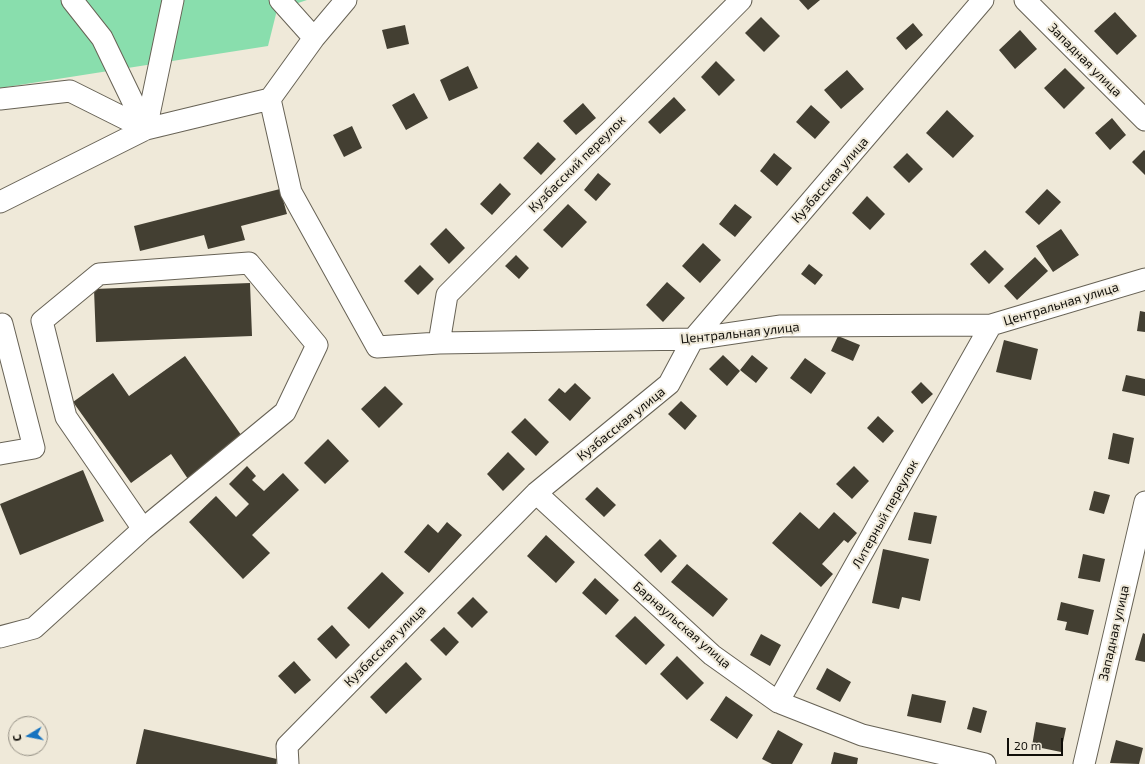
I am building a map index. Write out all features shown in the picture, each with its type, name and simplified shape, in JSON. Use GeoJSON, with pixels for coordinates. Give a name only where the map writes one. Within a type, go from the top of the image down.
{"type":"FeatureCollection","features":[{"type":"Feature","properties":{"kind":"street"},"geometry":{"type":"LineString","coordinates":[[72,0],[102,38],[146,129]]}},
{"type":"Feature","properties":{"kind":"street"},"geometry":{"type":"LineString","coordinates":[[146,129],[173,0]]}},
{"type":"Feature","properties":{"kind":"street"},"geometry":{"type":"LineString","coordinates":[[280,0],[314,38]]}},
{"type":"Feature","properties":{"kind":"street"},"geometry":{"type":"LineString","coordinates":[[0,202],[146,129],[270,100],[314,38],[346,0]]}},
{"type":"Feature","properties":{"kind":"street","name":"Кузбасский переулок"},"geometry":{"type":"LineString","coordinates":[[439,343],[447,295],[741,0]]}},
{"type":"Feature","properties":{"kind":"street","name":"Кузбасская улица"},"geometry":{"type":"LineString","coordinates":[[287,755],[536,493],[669,384],[693,339],[983,0]]}},
{"type":"Feature","properties":{"kind":"street","name":"Западная улица"},"geometry":{"type":"LineString","coordinates":[[1025,0],[1145,120]]}},
{"type":"Feature","properties":{"kind":"street"},"geometry":{"type":"LineString","coordinates":[[0,99],[70,91],[146,129]]}},
{"type":"Feature","properties":{"kind":"street","name":"Центральная улица"},"geometry":{"type":"LineString","coordinates":[[270,100],[291,192],[377,347],[439,343],[693,339],[781,326],[991,325],[1145,279]]}},
{"type":"Feature","properties":{"kind":"street"},"geometry":{"type":"LineString","coordinates":[[0,637],[34,628],[143,529],[285,412],[318,345],[249,263],[99,274],[42,321],[66,417],[143,529]]}},
{"type":"Feature","properties":{"kind":"street"},"geometry":{"type":"LineString","coordinates":[[0,454],[34,448],[2,324]]}},
{"type":"Feature","properties":{"kind":"street","name":"Литерный переулок"},"geometry":{"type":"LineString","coordinates":[[778,702],[991,325]]}},
{"type":"Feature","properties":{"kind":"street","name":"Барнаульская улица"},"geometry":{"type":"LineString","coordinates":[[536,493],[712,655],[778,702],[862,735],[985,764]]}},
{"type":"Feature","properties":{"kind":"street","name":"Западная улица"},"geometry":{"type":"LineString","coordinates":[[1084,764],[1145,502]]}},
{"type":"Feature","properties":{"kind":"green space"},"geometry":{"type":"Polygon","coordinates":[[[0,0],[307,0],[277,10],[268,46],[0,88],[0,0]]]}},
{"type":"Feature","properties":{"kind":"building"},"geometry":{"type":"Polygon","coordinates":[[[799,0],[820,0],[808,10],[799,0]]]}},
{"type":"Feature","properties":{"kind":"building"},"geometry":{"type":"Polygon","coordinates":[[[1115,12],[1137,36],[1117,55],[1094,31],[1115,12]]]}},
{"type":"Feature","properties":{"kind":"building"},"geometry":{"type":"Polygon","coordinates":[[[761,17],[780,36],[764,52],[745,33],[761,17]]]}},
{"type":"Feature","properties":{"kind":"building"},"geometry":{"type":"Polygon","coordinates":[[[913,23],[923,35],[906,50],[896,38],[913,23]]]}},
{"type":"Feature","properties":{"kind":"building"},"geometry":{"type":"Polygon","coordinates":[[[405,25],[409,44],[387,49],[382,30],[405,25]]]}},
{"type":"Feature","properties":{"kind":"building"},"geometry":{"type":"Polygon","coordinates":[[[1020,30],[1037,49],[1015,69],[999,50],[1020,30]]]}},
{"type":"Feature","properties":{"kind":"building"},"geometry":{"type":"Polygon","coordinates":[[[716,61],[735,80],[719,96],[701,77],[716,61]]]}},
{"type":"Feature","properties":{"kind":"building"},"geometry":{"type":"Polygon","coordinates":[[[468,66],[478,88],[449,101],[440,80],[468,66]]]}},
{"type":"Feature","properties":{"kind":"building"},"geometry":{"type":"Polygon","coordinates":[[[1065,68],[1085,88],[1064,109],[1044,88],[1065,68]]]}},
{"type":"Feature","properties":{"kind":"building"},"geometry":{"type":"Polygon","coordinates":[[[847,70],[864,89],[841,109],[824,90],[847,70]]]}},
{"type":"Feature","properties":{"kind":"building"},"geometry":{"type":"Polygon","coordinates":[[[414,93],[428,118],[406,130],[392,105],[414,93]]]}},
{"type":"Feature","properties":{"kind":"building"},"geometry":{"type":"Polygon","coordinates":[[[674,97],[686,110],[660,134],[648,122],[674,97]]]}},
{"type":"Feature","properties":{"kind":"building"},"geometry":{"type":"Polygon","coordinates":[[[583,103],[596,118],[576,135],[563,121],[583,103]]]}},
{"type":"Feature","properties":{"kind":"building"},"geometry":{"type":"Polygon","coordinates":[[[811,105],[830,122],[815,139],[796,122],[811,105]]]}},
{"type":"Feature","properties":{"kind":"building"},"geometry":{"type":"Polygon","coordinates":[[[947,110],[974,136],[953,158],[926,133],[947,110]]]}},
{"type":"Feature","properties":{"kind":"building"},"geometry":{"type":"Polygon","coordinates":[[[1112,118],[1126,135],[1110,150],[1095,133],[1112,118]]]}},
{"type":"Feature","properties":{"kind":"building"},"geometry":{"type":"Polygon","coordinates":[[[352,126],[362,148],[344,157],[333,135],[352,126]]]}},
{"type":"Feature","properties":{"kind":"building"},"geometry":{"type":"Polygon","coordinates":[[[538,142],[556,159],[541,175],[523,158],[538,142]]]}},
{"type":"Feature","properties":{"kind":"building"},"geometry":{"type":"Polygon","coordinates":[[[1144,150],[1145,151],[1145,175],[1132,162],[1144,150]]]}},
{"type":"Feature","properties":{"kind":"building"},"geometry":{"type":"Polygon","coordinates":[[[774,153],[792,168],[777,186],[760,171],[774,153]]]}},
{"type":"Feature","properties":{"kind":"building"},"geometry":{"type":"Polygon","coordinates":[[[907,153],[923,169],[909,183],[893,167],[907,153]]]}},
{"type":"Feature","properties":{"kind":"building"},"geometry":{"type":"Polygon","coordinates":[[[598,173],[611,184],[596,201],[584,190],[598,173]]]}},
{"type":"Feature","properties":{"kind":"building"},"geometry":{"type":"Polygon","coordinates":[[[500,183],[511,194],[492,215],[480,204],[500,183]]]}},
{"type":"Feature","properties":{"kind":"building"},"geometry":{"type":"Polygon","coordinates":[[[280,189],[287,214],[241,226],[245,240],[208,249],[204,235],[140,251],[134,226],[280,189]]]}},
{"type":"Feature","properties":{"kind":"building"},"geometry":{"type":"Polygon","coordinates":[[[1047,189],[1061,202],[1039,225],[1025,212],[1047,189]]]}},
{"type":"Feature","properties":{"kind":"building"},"geometry":{"type":"Polygon","coordinates":[[[867,196],[885,214],[870,230],[852,213],[867,196]]]}},
{"type":"Feature","properties":{"kind":"building"},"geometry":{"type":"Polygon","coordinates":[[[568,204],[587,222],[562,248],[543,230],[568,204]]]}},
{"type":"Feature","properties":{"kind":"building"},"geometry":{"type":"Polygon","coordinates":[[[735,204],[752,217],[735,237],[719,224],[735,204]]]}},
{"type":"Feature","properties":{"kind":"building"},"geometry":{"type":"Polygon","coordinates":[[[446,228],[465,248],[449,264],[430,244],[446,228]]]}},
{"type":"Feature","properties":{"kind":"building"},"geometry":{"type":"Polygon","coordinates":[[[1061,229],[1079,255],[1053,272],[1036,246],[1061,229]]]}},
{"type":"Feature","properties":{"kind":"building"},"geometry":{"type":"Polygon","coordinates":[[[703,243],[721,260],[700,283],[682,266],[703,243]]]}},
{"type":"Feature","properties":{"kind":"building"},"geometry":{"type":"Polygon","coordinates":[[[985,250],[1004,269],[989,284],[970,264],[985,250]]]}},
{"type":"Feature","properties":{"kind":"building"},"geometry":{"type":"Polygon","coordinates":[[[516,255],[529,268],[519,279],[505,266],[516,255]]]}},
{"type":"Feature","properties":{"kind":"building"},"geometry":{"type":"Polygon","coordinates":[[[1035,257],[1048,271],[1017,300],[1004,286],[1035,257]]]}},
{"type":"Feature","properties":{"kind":"building"},"geometry":{"type":"Polygon","coordinates":[[[809,264],[823,275],[815,285],[801,274],[809,264]]]}},
{"type":"Feature","properties":{"kind":"building"},"geometry":{"type":"Polygon","coordinates":[[[420,265],[434,279],[418,295],[404,281],[420,265]]]}},
{"type":"Feature","properties":{"kind":"building"},"geometry":{"type":"Polygon","coordinates":[[[667,282],[685,298],[663,322],[646,305],[667,282]]]}},
{"type":"Feature","properties":{"kind":"building"},"geometry":{"type":"Polygon","coordinates":[[[250,283],[252,336],[96,342],[94,289],[250,283]]]}},
{"type":"Feature","properties":{"kind":"building"},"geometry":{"type":"Polygon","coordinates":[[[1140,311],[1145,312],[1145,332],[1137,331],[1140,311]]]}},
{"type":"Feature","properties":{"kind":"building"},"geometry":{"type":"Polygon","coordinates":[[[838,336],[860,345],[853,361],[831,351],[838,336]]]}},
{"type":"Feature","properties":{"kind":"building"},"geometry":{"type":"Polygon","coordinates":[[[1004,340],[1038,349],[1031,380],[996,372],[1004,340]]]}},
{"type":"Feature","properties":{"kind":"building"},"geometry":{"type":"Polygon","coordinates":[[[723,355],[740,371],[727,386],[709,369],[723,355]]]}},
{"type":"Feature","properties":{"kind":"building"},"geometry":{"type":"Polygon","coordinates":[[[752,355],[768,368],[756,383],[740,370],[752,355]]]}},
{"type":"Feature","properties":{"kind":"building"},"geometry":{"type":"Polygon","coordinates":[[[185,356],[244,439],[188,479],[171,454],[131,483],[73,402],[113,373],[129,396],[185,356]]]}},
{"type":"Feature","properties":{"kind":"building"},"geometry":{"type":"Polygon","coordinates":[[[805,358],[826,373],[811,394],[790,378],[805,358]]]}},
{"type":"Feature","properties":{"kind":"building"},"geometry":{"type":"Polygon","coordinates":[[[1126,375],[1145,379],[1145,396],[1122,391],[1126,375]]]}},
{"type":"Feature","properties":{"kind":"building"},"geometry":{"type":"Polygon","coordinates":[[[921,382],[933,394],[922,404],[911,392],[921,382]]]}},
{"type":"Feature","properties":{"kind":"building"},"geometry":{"type":"Polygon","coordinates":[[[575,383],[591,398],[570,421],[548,400],[559,388],[565,393],[575,383]]]}},
{"type":"Feature","properties":{"kind":"building"},"geometry":{"type":"Polygon","coordinates":[[[385,386],[403,404],[379,428],[361,409],[385,386]]]}},
{"type":"Feature","properties":{"kind":"building"},"geometry":{"type":"Polygon","coordinates":[[[681,401],[697,416],[685,430],[668,414],[681,401]]]}},
{"type":"Feature","properties":{"kind":"building"},"geometry":{"type":"Polygon","coordinates":[[[878,416],[894,431],[883,443],[867,428],[878,416]]]}},
{"type":"Feature","properties":{"kind":"building"},"geometry":{"type":"Polygon","coordinates":[[[525,418],[549,442],[536,456],[511,432],[525,418]]]}},
{"type":"Feature","properties":{"kind":"building"},"geometry":{"type":"Polygon","coordinates":[[[1113,433],[1134,438],[1129,464],[1108,459],[1113,433]]]}},
{"type":"Feature","properties":{"kind":"building"},"geometry":{"type":"Polygon","coordinates":[[[328,439],[349,461],[325,484],[304,463],[328,439]]]}},
{"type":"Feature","properties":{"kind":"building"},"geometry":{"type":"Polygon","coordinates":[[[508,452],[525,469],[503,491],[487,474],[508,452]]]}},
{"type":"Feature","properties":{"kind":"building"},"geometry":{"type":"Polygon","coordinates":[[[247,466],[256,476],[252,480],[264,491],[283,473],[299,490],[252,535],[270,553],[243,579],[189,522],[216,496],[236,517],[249,504],[229,484],[247,466]]]}},
{"type":"Feature","properties":{"kind":"building"},"geometry":{"type":"Polygon","coordinates":[[[854,466],[869,481],[852,499],[836,484],[854,466]]]}},
{"type":"Feature","properties":{"kind":"building"},"geometry":{"type":"Polygon","coordinates":[[[83,470],[104,521],[20,555],[0,504],[83,470]]]}},
{"type":"Feature","properties":{"kind":"building"},"geometry":{"type":"Polygon","coordinates":[[[597,487],[616,505],[604,517],[585,499],[597,487]]]}},
{"type":"Feature","properties":{"kind":"building"},"geometry":{"type":"Polygon","coordinates":[[[1094,491],[1110,495],[1104,514],[1089,510],[1094,491]]]}},
{"type":"Feature","properties":{"kind":"building"},"geometry":{"type":"Polygon","coordinates":[[[800,512],[819,529],[834,512],[857,533],[848,543],[844,540],[822,564],[833,574],[821,587],[772,543],[800,512]]]}},
{"type":"Feature","properties":{"kind":"building"},"geometry":{"type":"Polygon","coordinates":[[[914,512],[937,516],[931,544],[908,540],[914,512]]]}},
{"type":"Feature","properties":{"kind":"building"},"geometry":{"type":"Polygon","coordinates":[[[447,522],[462,535],[429,573],[404,552],[428,524],[438,533],[447,522]]]}},
{"type":"Feature","properties":{"kind":"building"},"geometry":{"type":"Polygon","coordinates":[[[546,535],[575,562],[556,583],[527,556],[546,535]]]}},
{"type":"Feature","properties":{"kind":"building"},"geometry":{"type":"Polygon","coordinates":[[[660,539],[677,556],[661,573],[644,555],[660,539]]]}},
{"type":"Feature","properties":{"kind":"building"},"geometry":{"type":"Polygon","coordinates":[[[883,549],[929,559],[920,601],[902,597],[899,609],[872,603],[883,549]]]}},
{"type":"Feature","properties":{"kind":"building"},"geometry":{"type":"Polygon","coordinates":[[[1083,554],[1105,559],[1100,582],[1078,578],[1083,554]]]}},
{"type":"Feature","properties":{"kind":"building"},"geometry":{"type":"Polygon","coordinates":[[[687,564],[728,599],[713,617],[671,582],[687,564]]]}},
{"type":"Feature","properties":{"kind":"building"},"geometry":{"type":"Polygon","coordinates":[[[382,572],[404,593],[369,629],[347,608],[382,572]]]}},
{"type":"Feature","properties":{"kind":"building"},"geometry":{"type":"Polygon","coordinates":[[[595,578],[619,600],[606,615],[582,593],[595,578]]]}},
{"type":"Feature","properties":{"kind":"building"},"geometry":{"type":"Polygon","coordinates":[[[473,597],[488,612],[472,628],[457,613],[473,597]]]}},
{"type":"Feature","properties":{"kind":"building"},"geometry":{"type":"Polygon","coordinates":[[[1061,602],[1094,610],[1088,635],[1065,630],[1067,622],[1057,620],[1061,602]]]}},
{"type":"Feature","properties":{"kind":"building"},"geometry":{"type":"Polygon","coordinates":[[[635,616],[665,645],[646,665],[615,636],[635,616]]]}},
{"type":"Feature","properties":{"kind":"building"},"geometry":{"type":"Polygon","coordinates":[[[332,625],[350,645],[336,659],[317,639],[332,625]]]}},
{"type":"Feature","properties":{"kind":"building"},"geometry":{"type":"Polygon","coordinates":[[[444,627],[459,642],[446,656],[430,640],[444,627]]]}},
{"type":"Feature","properties":{"kind":"building"},"geometry":{"type":"Polygon","coordinates":[[[1143,633],[1145,634],[1145,662],[1135,660],[1143,633]]]}},
{"type":"Feature","properties":{"kind":"building"},"geometry":{"type":"Polygon","coordinates":[[[761,634],[781,645],[770,666],[750,655],[761,634]]]}},
{"type":"Feature","properties":{"kind":"building"},"geometry":{"type":"Polygon","coordinates":[[[677,656],[704,683],[687,700],[660,674],[677,656]]]}},
{"type":"Feature","properties":{"kind":"building"},"geometry":{"type":"Polygon","coordinates":[[[294,661],[311,680],[295,694],[278,676],[294,661]]]}},
{"type":"Feature","properties":{"kind":"building"},"geometry":{"type":"Polygon","coordinates":[[[406,662],[422,679],[386,714],[370,697],[406,662]]]}},
{"type":"Feature","properties":{"kind":"building"},"geometry":{"type":"Polygon","coordinates":[[[827,668],[851,682],[840,702],[816,689],[827,668]]]}},
{"type":"Feature","properties":{"kind":"building"},"geometry":{"type":"Polygon","coordinates":[[[912,694],[946,701],[941,723],[907,716],[912,694]]]}},
{"type":"Feature","properties":{"kind":"building"},"geometry":{"type":"Polygon","coordinates":[[[726,696],[753,715],[737,739],[710,720],[726,696]]]}},
{"type":"Feature","properties":{"kind":"building"},"geometry":{"type":"Polygon","coordinates":[[[973,707],[987,711],[981,733],[967,729],[973,707]]]}},
{"type":"Feature","properties":{"kind":"building"},"geometry":{"type":"Polygon","coordinates":[[[1036,722],[1066,728],[1061,752],[1032,746],[1036,722]]]}},
{"type":"Feature","properties":{"kind":"building"},"geometry":{"type":"Polygon","coordinates":[[[144,729],[277,759],[276,764],[136,764],[144,729]]]}},
{"type":"Feature","properties":{"kind":"building"},"geometry":{"type":"Polygon","coordinates":[[[778,730],[803,744],[792,764],[772,764],[762,759],[778,730]]]}},
{"type":"Feature","properties":{"kind":"building"},"geometry":{"type":"Polygon","coordinates":[[[1116,740],[1143,748],[1139,764],[1110,763],[1116,740]]]}},
{"type":"Feature","properties":{"kind":"building"},"geometry":{"type":"Polygon","coordinates":[[[834,752],[858,758],[857,764],[831,764],[834,752]]]}}]}
